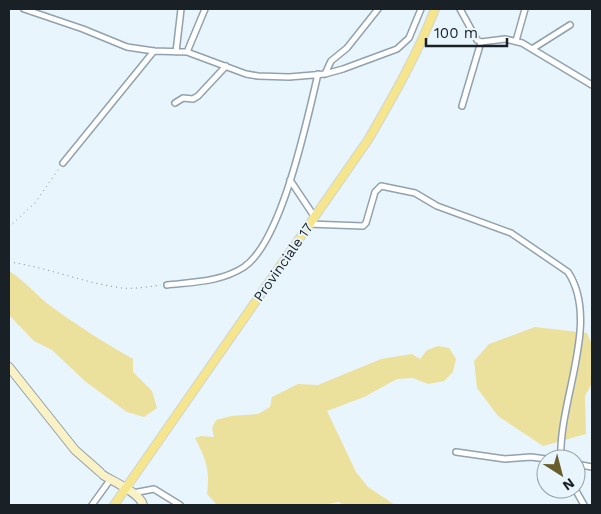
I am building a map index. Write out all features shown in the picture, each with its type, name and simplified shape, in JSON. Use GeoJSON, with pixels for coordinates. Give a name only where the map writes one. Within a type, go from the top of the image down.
{"type":"FeatureCollection","features":[{"type":"Feature","properties":{"kind":"main road","name":"Provinciale 17"},"geometry":{"type":"LineString","coordinates":[[114,505],[129,491],[308,224],[363,147],[396,94],[435,9]]}},
{"type":"Feature","properties":{"kind":"street"},"geometry":{"type":"LineString","coordinates":[[24,9],[83,29],[127,48],[187,52],[246,74],[289,77],[325,74],[397,49],[404,44],[413,32],[421,9]]}},
{"type":"Feature","properties":{"kind":"street"},"geometry":{"type":"LineString","coordinates":[[176,52],[181,9]]}},
{"type":"Feature","properties":{"kind":"street"},"geometry":{"type":"LineString","coordinates":[[187,52],[205,9]]}},
{"type":"Feature","properties":{"kind":"street"},"geometry":{"type":"LineString","coordinates":[[325,74],[332,61],[347,48],[378,9]]}},
{"type":"Feature","properties":{"kind":"street"},"geometry":{"type":"LineString","coordinates":[[460,9],[474,36],[481,42],[505,39],[516,40],[592,85]]}},
{"type":"Feature","properties":{"kind":"street"},"geometry":{"type":"LineString","coordinates":[[516,40],[525,9]]}},
{"type":"Feature","properties":{"kind":"street"},"geometry":{"type":"LineString","coordinates":[[532,50],[570,24]]}},
{"type":"Feature","properties":{"kind":"street"},"geometry":{"type":"LineString","coordinates":[[462,106],[481,42]]}},
{"type":"Feature","properties":{"kind":"street"},"geometry":{"type":"LineString","coordinates":[[63,162],[154,51]]}},
{"type":"Feature","properties":{"kind":"street"},"geometry":{"type":"LineString","coordinates":[[175,103],[183,98],[193,99],[198,96],[226,66]]}},
{"type":"Feature","properties":{"kind":"street"},"geometry":{"type":"LineString","coordinates":[[167,285],[226,276],[246,266],[256,255],[282,207],[318,74]]}},
{"type":"Feature","properties":{"kind":"street"},"geometry":{"type":"LineString","coordinates":[[290,180],[314,216]]}},
{"type":"Feature","properties":{"kind":"street"},"geometry":{"type":"LineString","coordinates":[[308,224],[363,226],[366,223],[375,192],[378,188],[387,186],[415,193],[437,206],[511,233],[568,272],[580,286],[585,299]]}},
{"type":"Feature","properties":{"kind":"street"},"geometry":{"type":"LineString","coordinates":[[562,449],[563,436],[586,340]]}},
{"type":"Feature","properties":{"kind":"street"},"geometry":{"type":"LineString","coordinates":[[9,367],[80,456],[110,480],[129,491],[143,505]]}},
{"type":"Feature","properties":{"kind":"street"},"geometry":{"type":"LineString","coordinates":[[456,452],[505,459],[536,459]]}},
{"type":"Feature","properties":{"kind":"street"},"geometry":{"type":"LineString","coordinates":[[92,505],[110,480]]}},
{"type":"Feature","properties":{"kind":"street"},"geometry":{"type":"LineString","coordinates":[[129,491],[154,489],[180,505]]}},
{"type":"Feature","properties":{"kind":"path"},"geometry":{"type":"LineString","coordinates":[[9,228],[35,203],[63,162]]}},
{"type":"Feature","properties":{"kind":"path"},"geometry":{"type":"LineString","coordinates":[[9,262],[27,264],[92,283],[124,288],[167,285]]}},
{"type":"Feature","properties":{"kind":"shaded area"},"geometry":{"type":"Polygon","coordinates":[[[9,271],[43,300],[89,333],[133,359],[133,372],[152,391],[157,408],[144,417],[127,412],[86,382],[52,350],[34,341],[9,315],[9,271]]]}},
{"type":"Feature","properties":{"kind":"shaded area"},"geometry":{"type":"Polygon","coordinates":[[[535,327],[587,333],[592,345],[592,383],[585,396],[586,434],[543,446],[498,416],[477,388],[474,361],[489,344],[535,327]]]}},
{"type":"Feature","properties":{"kind":"shaded area"},"geometry":{"type":"Polygon","coordinates":[[[438,346],[449,348],[456,359],[453,372],[444,381],[428,384],[413,378],[397,379],[364,397],[327,411],[356,472],[368,487],[395,505],[345,505],[338,502],[324,505],[217,505],[207,494],[208,477],[206,464],[195,438],[201,436],[214,437],[212,428],[216,420],[231,416],[258,414],[270,407],[272,397],[298,384],[318,385],[381,359],[412,354],[420,359],[427,350],[438,346]]]}}]}
